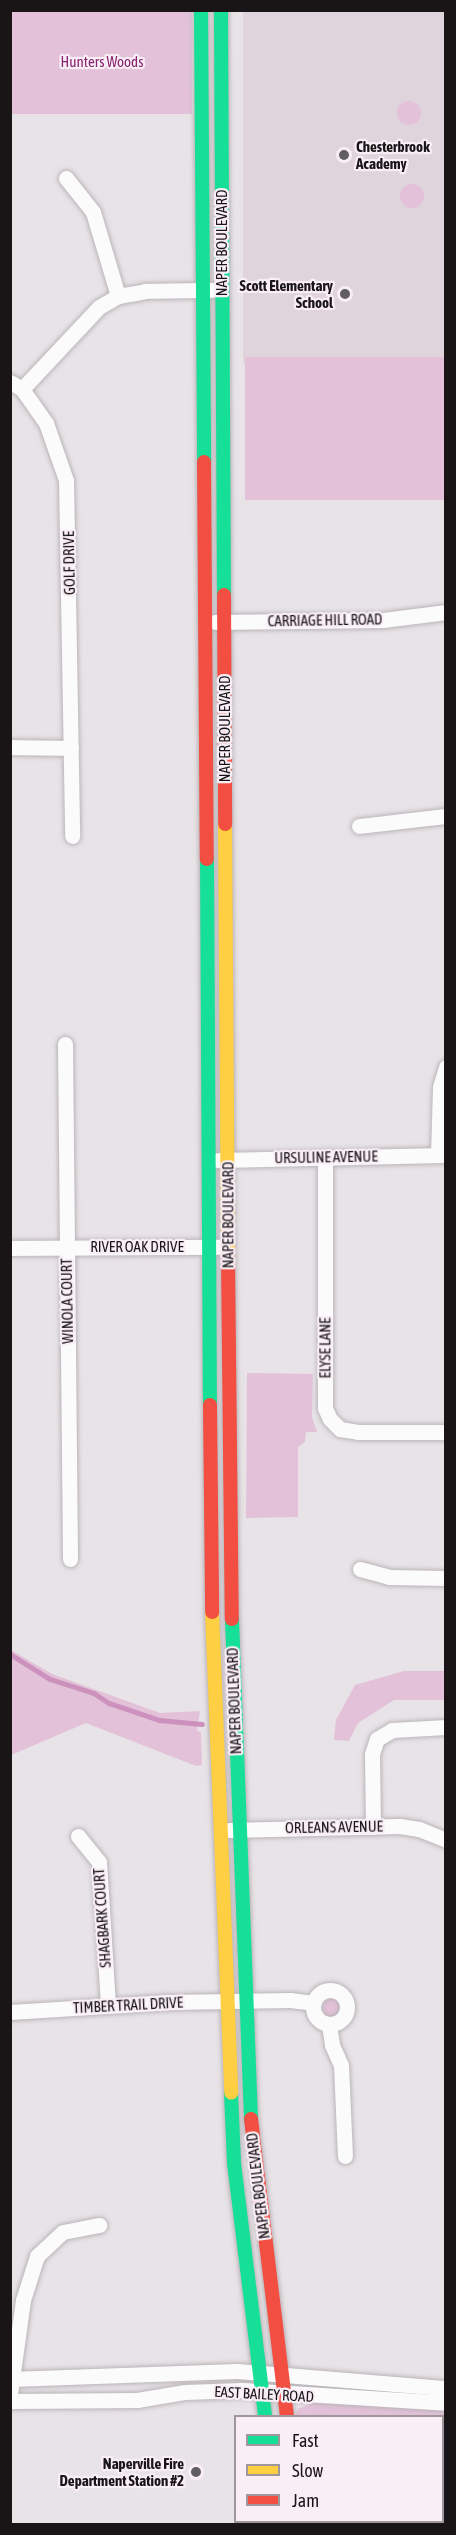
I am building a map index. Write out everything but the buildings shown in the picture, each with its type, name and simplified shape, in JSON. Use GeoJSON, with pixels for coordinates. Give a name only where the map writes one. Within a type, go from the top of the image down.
{"type":"FeatureCollection","features":[{"type":"Feature","properties":{"kind":"main road","name":"NAPER BOULEVARD"},"geometry":{"type":"LineString","coordinates":[[201,10],[201,290],[212,1649],[234,2163],[265,2415]]}},
{"type":"Feature","properties":{"kind":"main road","name":"NAPER BOULEVARD"},"geometry":{"type":"LineString","coordinates":[[221,10],[229,1493],[238,1830],[251,2128],[287,2415]]}},
{"type":"Feature","properties":{"kind":"street"},"geometry":{"type":"LineString","coordinates":[[66,178],[93,212],[118,296]]}},
{"type":"Feature","properties":{"kind":"street"},"geometry":{"type":"LineString","coordinates":[[16,385],[99,307],[118,296],[145,291],[222,290]]}},
{"type":"Feature","properties":{"kind":"street","name":"GOLF DRIVE"},"geometry":{"type":"LineString","coordinates":[[16,385],[55,441],[66,480],[72,836]]}},
{"type":"Feature","properties":{"kind":"street","name":"CARRIAGE HILL ROAD"},"geometry":{"type":"LineString","coordinates":[[204,622],[383,620],[446,612]]}},
{"type":"Feature","properties":{"kind":"street"},"geometry":{"type":"LineString","coordinates":[[10,747],[71,748]]}},
{"type":"Feature","properties":{"kind":"street"},"geometry":{"type":"LineString","coordinates":[[359,826],[446,816]]}},
{"type":"Feature","properties":{"kind":"street","name":"WINOLA COURT"},"geometry":{"type":"LineString","coordinates":[[65,1044],[70,1558]]}},
{"type":"Feature","properties":{"kind":"street"},"geometry":{"type":"LineString","coordinates":[[442,1155],[440,1087],[446,1067]]}},
{"type":"Feature","properties":{"kind":"street","name":"URSULINE AVENUE"},"geometry":{"type":"LineString","coordinates":[[207,1160],[442,1155]]}},
{"type":"Feature","properties":{"kind":"street","name":"ELYSE LANE"},"geometry":{"type":"LineString","coordinates":[[325,1156],[325,1408],[330,1419],[340,1429],[358,1432],[446,1432]]}},
{"type":"Feature","properties":{"kind":"street","name":"RIVER OAK DRIVE"},"geometry":{"type":"LineString","coordinates":[[10,1248],[228,1247]]}},
{"type":"Feature","properties":{"kind":"street"},"geometry":{"type":"LineString","coordinates":[[360,1569],[389,1577],[446,1578]]}},
{"type":"Feature","properties":{"kind":"street"},"geometry":{"type":"LineString","coordinates":[[373,1827],[372,1755],[377,1739],[392,1730],[446,1727]]}},
{"type":"Feature","properties":{"kind":"street","name":"ORLEANS AVENUE"},"geometry":{"type":"LineString","coordinates":[[219,1831],[373,1827],[419,1829],[446,1840]]}},
{"type":"Feature","properties":{"kind":"street","name":"SHAGBARK COURT"},"geometry":{"type":"LineString","coordinates":[[78,1836],[99,1862],[108,2006]]}},
{"type":"Feature","properties":{"kind":"street"},"geometry":{"type":"LineString","coordinates":[[335,1991],[345,1997],[348,2006],[345,2017],[329,2025],[318,2019],[314,2003],[323,1992],[335,1991]]}},
{"type":"Feature","properties":{"kind":"street","name":"TIMBER TRAIL DRIVE"},"geometry":{"type":"LineString","coordinates":[[10,2013],[226,2001],[314,2003]]}},
{"type":"Feature","properties":{"kind":"street"},"geometry":{"type":"LineString","coordinates":[[329,2025],[332,2044],[341,2065],[345,2156]]}},
{"type":"Feature","properties":{"kind":"street"},"geometry":{"type":"LineString","coordinates":[[12,2384],[23,2300],[37,2256],[63,2232],[99,2225]]}},
{"type":"Feature","properties":{"kind":"street","name":"EAST BAILEY ROAD"},"geometry":{"type":"LineString","coordinates":[[12,2384],[260,2373],[446,2388]]}},
{"type":"Feature","properties":{"kind":"street","name":"EAST BAILEY ROAD"},"geometry":{"type":"LineString","coordinates":[[10,2401],[137,2400],[185,2392],[262,2392],[446,2403]]}},
{"type":"Feature","properties":{"kind":"shaded area"},"geometry":{"type":"Polygon","coordinates":[[[243,11],[445,11],[445,363],[243,363],[243,11]]]}},
{"type":"Feature","properties":{"kind":"green space","name":"Hunters Woods"},"geometry":{"type":"Polygon","coordinates":[[[10,11],[192,11],[192,114],[10,114],[10,11]]]}},
{"type":"Feature","properties":{"kind":"green space"},"geometry":{"type":"Polygon","coordinates":[[[409,101],[418,104],[421,113],[418,122],[409,125],[400,122],[397,113],[400,104],[409,101]]]}},
{"type":"Feature","properties":{"kind":"green space"},"geometry":{"type":"Polygon","coordinates":[[[412,184],[420,188],[424,196],[420,204],[412,208],[404,204],[400,196],[404,188],[412,184]]]}},
{"type":"Feature","properties":{"kind":"green space"},"geometry":{"type":"Polygon","coordinates":[[[245,357],[445,357],[445,500],[245,500],[245,357]]]}},
{"type":"Feature","properties":{"kind":"green space"},"geometry":{"type":"Polygon","coordinates":[[[247,1373],[313,1374],[312,1417],[317,1432],[306,1432],[305,1442],[298,1447],[298,1517],[246,1518],[247,1373]]]}},
{"type":"Feature","properties":{"kind":"green space"},"geometry":{"type":"Polygon","coordinates":[[[11,1650],[52,1674],[160,1713],[200,1711],[197,1731],[201,1732],[202,1765],[196,1766],[86,1723],[11,1755],[11,1650]]]}},
{"type":"Feature","properties":{"kind":"green space"},"geometry":{"type":"Polygon","coordinates":[[[404,1671],[445,1671],[445,1700],[394,1700],[358,1723],[349,1741],[334,1740],[336,1720],[355,1685],[404,1671]]]}},
{"type":"Feature","properties":{"kind":"green space"},"geometry":{"type":"Polygon","coordinates":[[[333,1998],[340,2001],[343,2008],[340,2015],[333,2018],[326,2015],[323,2008],[326,2001],[333,1998]]]}},
{"type":"Feature","properties":{"kind":"green space"},"geometry":{"type":"Polygon","coordinates":[[[313,2403],[445,2409],[445,2478],[444,2415],[295,2415],[298,2409],[313,2403]]]}},
{"type":"Feature","properties":{"kind":"waterway"},"geometry":{"type":"LineString","coordinates":[[10,1654],[50,1679],[94,1693],[109,1703],[159,1720],[202,1724]]}},
{"type":"Feature","properties":{"kind":"traffic: fast"},"geometry":{"type":"LineString","coordinates":[[201,10],[204,462]]}},
{"type":"Feature","properties":{"kind":"traffic: fast"},"geometry":{"type":"LineString","coordinates":[[221,10],[224,595]]}},
{"type":"Feature","properties":{"kind":"traffic: fast"},"geometry":{"type":"LineString","coordinates":[[207,859],[210,1405]]}},
{"type":"Feature","properties":{"kind":"traffic: fast"},"geometry":{"type":"LineString","coordinates":[[232,1619],[251,2119]]}},
{"type":"Feature","properties":{"kind":"traffic: fast"},"geometry":{"type":"LineString","coordinates":[[231,2093],[234,2163],[265,2415]]}},
{"type":"Feature","properties":{"kind":"traffic: slow"},"geometry":{"type":"LineString","coordinates":[[225,824],[228,1258]]}},
{"type":"Feature","properties":{"kind":"traffic: slow"},"geometry":{"type":"LineString","coordinates":[[212,1612],[231,2093]]}},
{"type":"Feature","properties":{"kind":"traffic: jam"},"geometry":{"type":"LineString","coordinates":[[204,462],[207,859]]}},
{"type":"Feature","properties":{"kind":"traffic: jam"},"geometry":{"type":"LineString","coordinates":[[224,595],[225,824]]}},
{"type":"Feature","properties":{"kind":"traffic: jam"},"geometry":{"type":"LineString","coordinates":[[228,1258],[232,1619]]}},
{"type":"Feature","properties":{"kind":"traffic: jam"},"geometry":{"type":"LineString","coordinates":[[210,1405],[212,1612]]}},
{"type":"Feature","properties":{"kind":"traffic: jam"},"geometry":{"type":"LineString","coordinates":[[251,2119],[287,2415]]}},
{"type":"Feature","properties":{"kind":"place","name":"Chesterbrook Academy"},"geometry":{"type":"Point","coordinates":[344,155]}},
{"type":"Feature","properties":{"kind":"place","name":"Scott Elementary School"},"geometry":{"type":"Point","coordinates":[345,294]}},
{"type":"Feature","properties":{"kind":"place","name":"Naperville Fire Department Station #2"},"geometry":{"type":"Point","coordinates":[196,2472]}}]}
